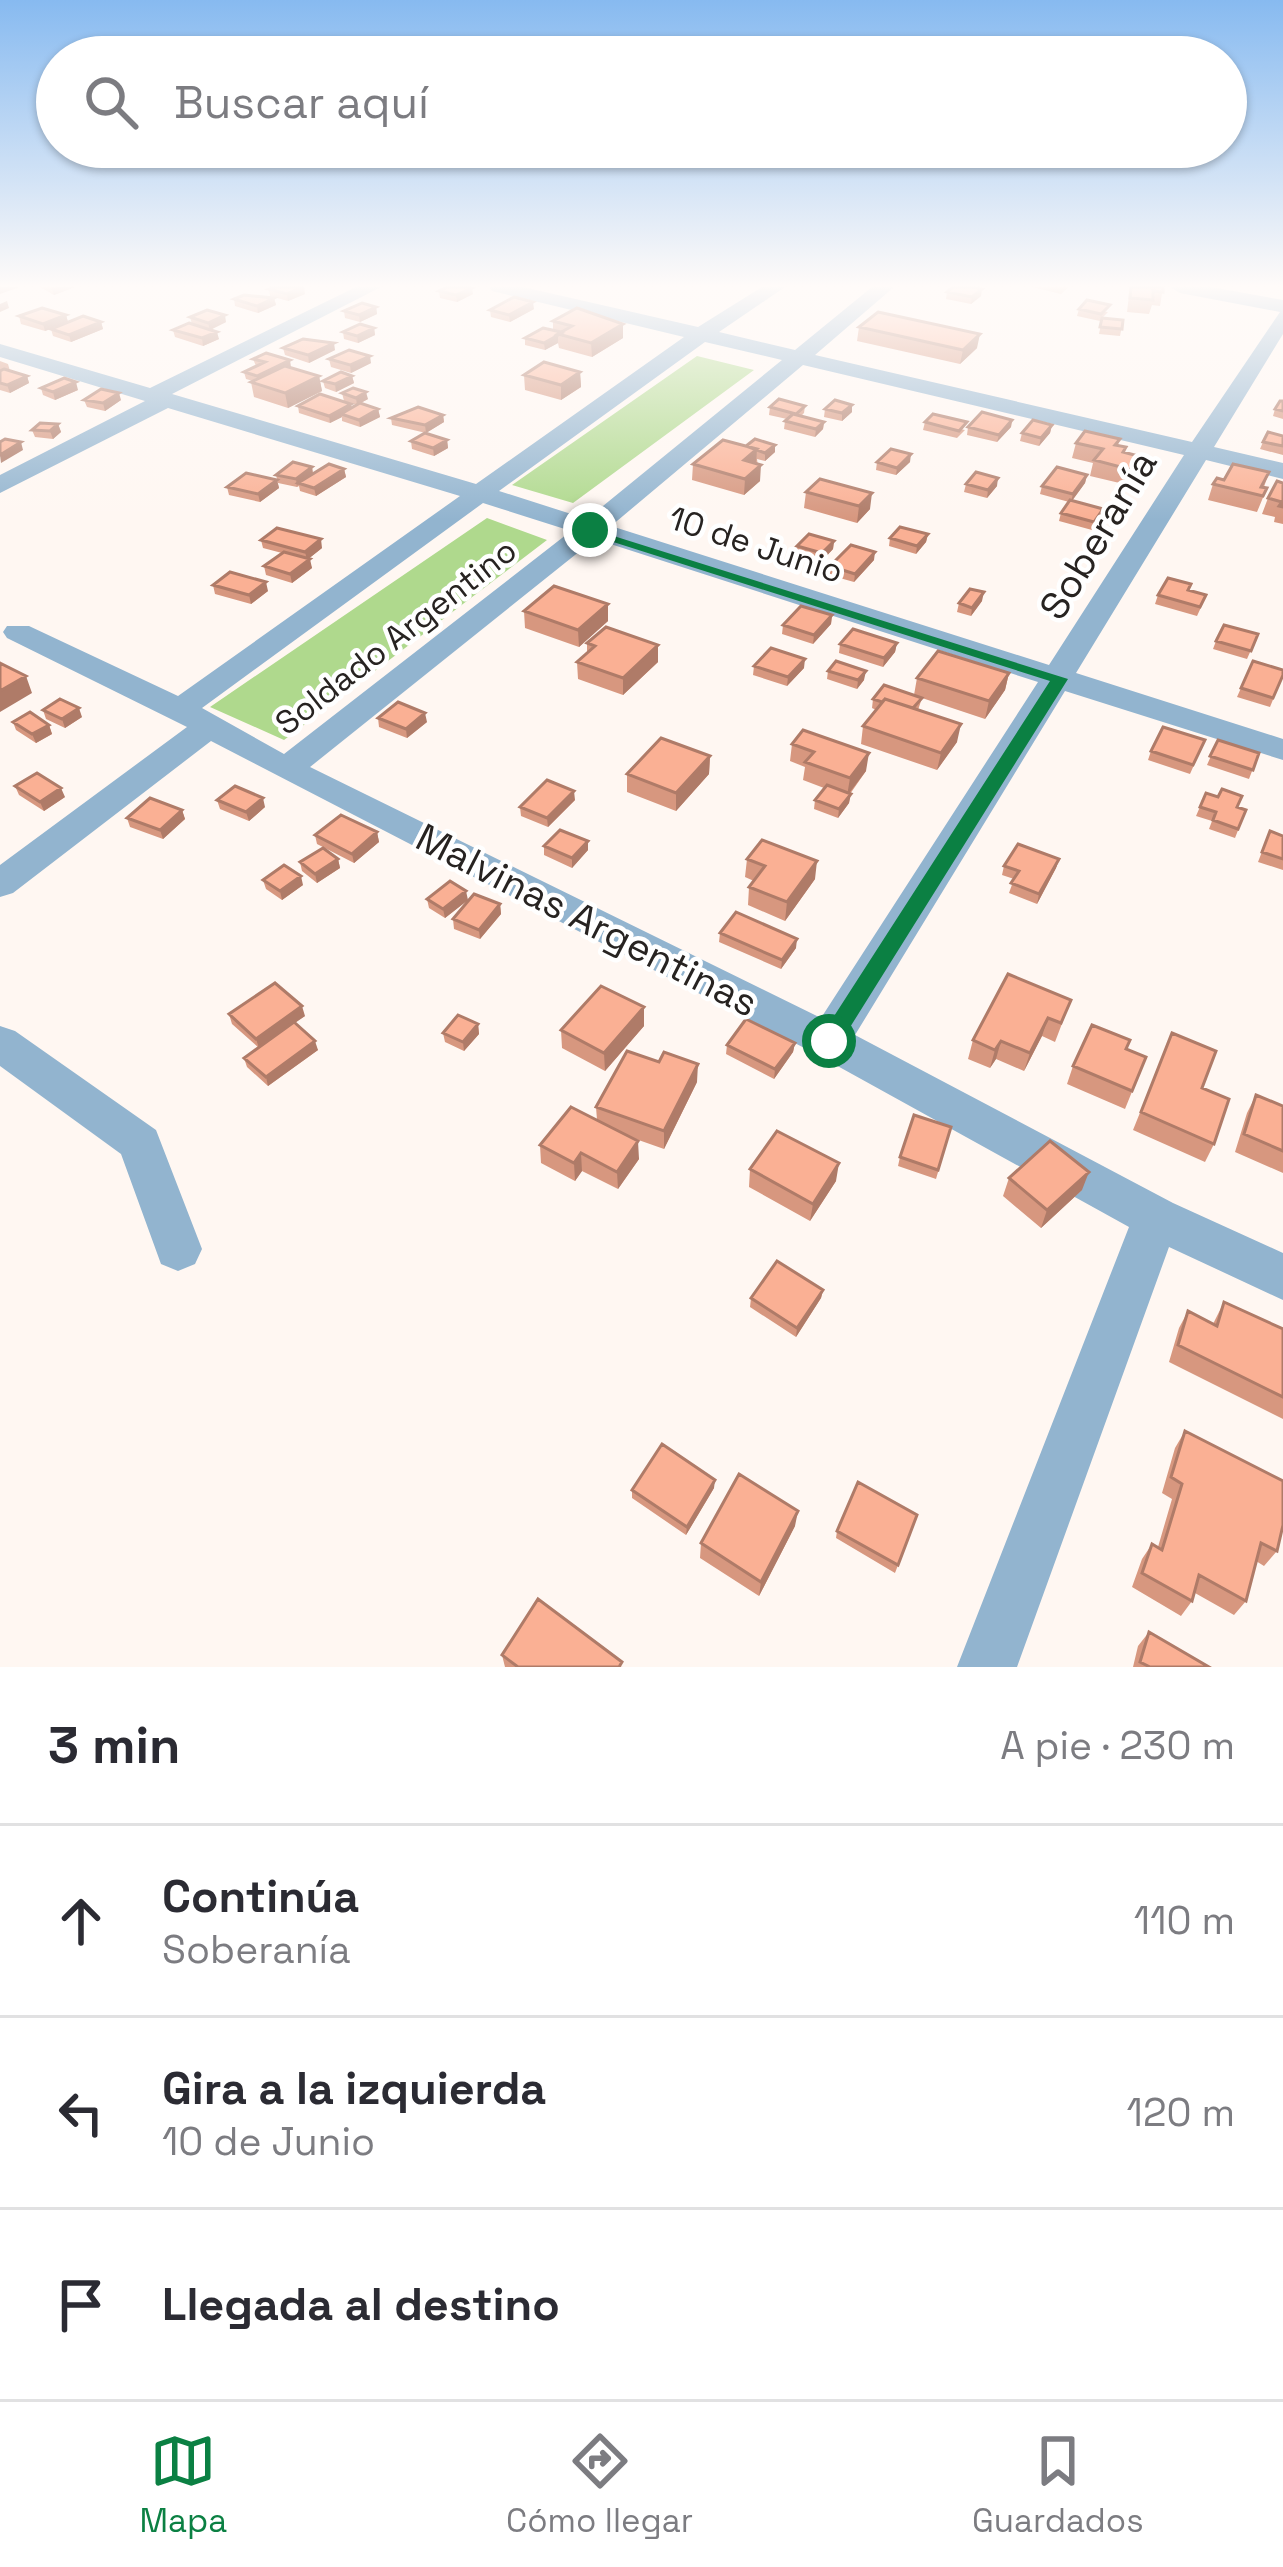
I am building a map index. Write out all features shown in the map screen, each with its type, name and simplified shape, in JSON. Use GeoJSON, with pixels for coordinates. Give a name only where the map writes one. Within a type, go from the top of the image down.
{"type":"FeatureCollection","features":[{"type":"Feature","properties":{"kind":"street","name":"10 de Junio"},"geometry":{"type":"LineString","coordinates":[[49,365],[478,493],[1283,750]]}},
{"type":"Feature","properties":{"kind":"street"},"geometry":{"type":"LineString","coordinates":[[0,485],[221,365]]}},
{"type":"Feature","properties":{"kind":"street","name":"Soldado Argentino"},"geometry":{"type":"LineString","coordinates":[[0,884],[193,719],[478,493],[658,365]]}},
{"type":"Feature","properties":{"kind":"street","name":"Soldado Argentino"},"geometry":{"type":"LineString","coordinates":[[286,769],[590,530],[786,365]]}},
{"type":"Feature","properties":{"kind":"street"},"geometry":{"type":"LineString","coordinates":[[839,365],[1283,470]]}},
{"type":"Feature","properties":{"kind":"street","name":"Soberanía"},"geometry":{"type":"LineString","coordinates":[[829,1041],[1060,679],[1252,365]]}},
{"type":"Feature","properties":{"kind":"street","name":"Malvinas Argentinas"},"geometry":{"type":"LineString","coordinates":[[18,632],[829,1041],[1156,1218],[1283,1277]]}},
{"type":"Feature","properties":{"kind":"street"},"geometry":{"type":"LineString","coordinates":[[0,1043],[140,1143],[178,1249]]}},
{"type":"Feature","properties":{"kind":"street"},"geometry":{"type":"LineString","coordinates":[[987,1667],[1156,1218]]}},
{"type":"Feature","properties":{"kind":"green space"},"geometry":{"type":"Polygon","coordinates":[[[684,365],[733,365],[754,370],[573,503],[512,485],[684,365]]]}},
{"type":"Feature","properties":{"kind":"green space"},"geometry":{"type":"Polygon","coordinates":[[[487,518],[547,540],[284,740],[210,707],[487,518]]]}},
{"type":"Feature","properties":{"kind":"building"},"geometry":{"type":"Polygon","coordinates":[[[259,365],[280,365],[257,376],[244,372],[259,365]]]}},
{"type":"Feature","properties":{"kind":"building"},"geometry":{"type":"Polygon","coordinates":[[[540,365],[580,372],[561,385],[524,375],[540,365]]]}},
{"type":"Feature","properties":{"kind":"building"},"geometry":{"type":"Polygon","coordinates":[[[285,366],[319,376],[285,393],[251,382],[285,366]]]}},
{"type":"Feature","properties":{"kind":"building"},"geometry":{"type":"Polygon","coordinates":[[[4,369],[27,376],[7,385],[0,383],[4,369]]]}},
{"type":"Feature","properties":{"kind":"building"},"geometry":{"type":"Polygon","coordinates":[[[341,372],[352,376],[335,384],[323,381],[341,372]]]}},
{"type":"Feature","properties":{"kind":"building"},"geometry":{"type":"Polygon","coordinates":[[[64,378],[76,382],[53,392],[41,388],[64,378]]]}},
{"type":"Feature","properties":{"kind":"building"},"geometry":{"type":"Polygon","coordinates":[[[353,388],[366,392],[356,398],[342,393],[353,388]]]}},
{"type":"Feature","properties":{"kind":"building"},"geometry":{"type":"Polygon","coordinates":[[[101,389],[119,393],[103,403],[84,400],[101,389]]]}},
{"type":"Feature","properties":{"kind":"building"},"geometry":{"type":"Polygon","coordinates":[[[320,394],[351,404],[329,416],[298,406],[320,394]]]}},
{"type":"Feature","properties":{"kind":"building"},"geometry":{"type":"Polygon","coordinates":[[[779,399],[805,406],[796,414],[770,407],[779,399]]]}},
{"type":"Feature","properties":{"kind":"building"},"geometry":{"type":"Polygon","coordinates":[[[835,400],[852,405],[842,413],[825,409],[835,400]]]}},
{"type":"Feature","properties":{"kind":"building"},"geometry":{"type":"Polygon","coordinates":[[[360,403],[378,409],[359,420],[341,414],[360,403]]]}},
{"type":"Feature","properties":{"kind":"building"},"geometry":{"type":"Polygon","coordinates":[[[418,407],[443,415],[425,425],[391,418],[418,407]]]}},
{"type":"Feature","properties":{"kind":"building"},"geometry":{"type":"Polygon","coordinates":[[[982,412],[1012,420],[999,435],[968,427],[982,412]]]}},
{"type":"Feature","properties":{"kind":"building"},"geometry":{"type":"Polygon","coordinates":[[[793,414],[824,422],[816,429],[785,421],[793,414]]]}},
{"type":"Feature","properties":{"kind":"building"},"geometry":{"type":"Polygon","coordinates":[[[933,414],[967,422],[959,431],[925,422],[933,414]]]}},
{"type":"Feature","properties":{"kind":"building"},"geometry":{"type":"Polygon","coordinates":[[[1033,420],[1052,425],[1041,438],[1022,433],[1033,420]]]}},
{"type":"Feature","properties":{"kind":"building"},"geometry":{"type":"Polygon","coordinates":[[[40,423],[58,424],[50,431],[32,430],[40,423]]]}},
{"type":"Feature","properties":{"kind":"building"},"geometry":{"type":"Polygon","coordinates":[[[1085,431],[1120,439],[1115,445],[1126,447],[1123,452],[1142,457],[1132,470],[1094,460],[1103,449],[1076,443],[1085,431]]]}},
{"type":"Feature","properties":{"kind":"building"},"geometry":{"type":"Polygon","coordinates":[[[1268,432],[1283,436],[1283,446],[1263,442],[1268,432]]]}},
{"type":"Feature","properties":{"kind":"building"},"geometry":{"type":"Polygon","coordinates":[[[425,433],[447,440],[433,448],[411,441],[425,433]]]}},
{"type":"Feature","properties":{"kind":"building"},"geometry":{"type":"Polygon","coordinates":[[[755,439],[775,445],[765,453],[746,446],[755,439]]]}},
{"type":"Feature","properties":{"kind":"building"},"geometry":{"type":"Polygon","coordinates":[[[723,440],[757,449],[744,460],[761,465],[745,479],[693,464],[723,440]]]}},
{"type":"Feature","properties":{"kind":"building"},"geometry":{"type":"Polygon","coordinates":[[[0,442],[21,442],[0,455],[0,442]]]}},
{"type":"Feature","properties":{"kind":"building"},"geometry":{"type":"Polygon","coordinates":[[[891,449],[911,454],[897,468],[877,462],[891,449]]]}},
{"type":"Feature","properties":{"kind":"building"},"geometry":{"type":"Polygon","coordinates":[[[293,462],[312,467],[296,479],[276,475],[293,462]]]}},
{"type":"Feature","properties":{"kind":"building"},"geometry":{"type":"Polygon","coordinates":[[[329,464],[344,469],[314,488],[298,483],[329,464]]]}},
{"type":"Feature","properties":{"kind":"building"},"geometry":{"type":"Polygon","coordinates":[[[1233,464],[1269,472],[1261,487],[1267,488],[1263,496],[1213,484],[1217,478],[1224,480],[1233,464]]]}},
{"type":"Feature","properties":{"kind":"building"},"geometry":{"type":"Polygon","coordinates":[[[1057,467],[1087,475],[1073,494],[1042,486],[1057,467]]]}},
{"type":"Feature","properties":{"kind":"building"},"geometry":{"type":"Polygon","coordinates":[[[976,472],[998,478],[988,490],[966,484],[976,472]]]}},
{"type":"Feature","properties":{"kind":"building"},"geometry":{"type":"Polygon","coordinates":[[[246,473],[277,480],[258,494],[227,487],[246,473]]]}},
{"type":"Feature","properties":{"kind":"building"},"geometry":{"type":"Polygon","coordinates":[[[820,479],[872,493],[859,506],[806,492],[820,479]]]}},
{"type":"Feature","properties":{"kind":"building"},"geometry":{"type":"Polygon","coordinates":[[[1277,481],[1283,483],[1283,507],[1279,506],[1282,502],[1268,498],[1277,481]]]}},
{"type":"Feature","properties":{"kind":"building"},"geometry":{"type":"Polygon","coordinates":[[[1070,500],[1103,509],[1094,522],[1061,513],[1070,500]]]}},
{"type":"Feature","properties":{"kind":"building"},"geometry":{"type":"Polygon","coordinates":[[[900,527],[928,534],[917,546],[890,538],[900,527]]]}},
{"type":"Feature","properties":{"kind":"building"},"geometry":{"type":"Polygon","coordinates":[[[277,528],[321,539],[305,552],[261,540],[277,528]]]}},
{"type":"Feature","properties":{"kind":"building"},"geometry":{"type":"Polygon","coordinates":[[[809,534],[834,541],[822,553],[797,546],[809,534]]]}},
{"type":"Feature","properties":{"kind":"building"},"geometry":{"type":"Polygon","coordinates":[[[851,545],[875,552],[855,574],[830,566],[851,545]]]}},
{"type":"Feature","properties":{"kind":"building"},"geometry":{"type":"Polygon","coordinates":[[[284,552],[310,559],[290,574],[264,566],[284,552]]]}},
{"type":"Feature","properties":{"kind":"building"},"geometry":{"type":"Polygon","coordinates":[[[230,572],[266,582],[249,595],[213,585],[230,572]]]}},
{"type":"Feature","properties":{"kind":"building"},"geometry":{"type":"Polygon","coordinates":[[[1168,578],[1191,584],[1188,590],[1206,595],[1200,607],[1158,595],[1168,578]]]}},
{"type":"Feature","properties":{"kind":"building"},"geometry":{"type":"Polygon","coordinates":[[[554,586],[608,604],[578,630],[524,611],[554,586]]]}},
{"type":"Feature","properties":{"kind":"building"},"geometry":{"type":"Polygon","coordinates":[[[970,589],[984,592],[972,608],[959,603],[970,589]]]}},
{"type":"Feature","properties":{"kind":"building"},"geometry":{"type":"Polygon","coordinates":[[[801,606],[832,615],[814,635],[783,625],[801,606]]]}},
{"type":"Feature","properties":{"kind":"building"},"geometry":{"type":"Polygon","coordinates":[[[1224,625],[1258,634],[1251,651],[1216,641],[1224,625]]]}},
{"type":"Feature","properties":{"kind":"building"},"geometry":{"type":"Polygon","coordinates":[[[606,627],[658,645],[623,678],[577,662],[595,646],[587,643],[606,627]]]}},
{"type":"Feature","properties":{"kind":"building"},"geometry":{"type":"Polygon","coordinates":[[[853,629],[897,643],[884,658],[840,644],[853,629]]]}},
{"type":"Feature","properties":{"kind":"building"},"geometry":{"type":"Polygon","coordinates":[[[771,648],[805,659],[788,677],[754,666],[771,648]]]}},
{"type":"Feature","properties":{"kind":"building"},"geometry":{"type":"Polygon","coordinates":[[[938,651],[1009,673],[989,701],[917,678],[938,651]]]}},
{"type":"Feature","properties":{"kind":"building"},"geometry":{"type":"Polygon","coordinates":[[[836,661],[866,671],[858,680],[828,671],[836,661]]]}},
{"type":"Feature","properties":{"kind":"building"},"geometry":{"type":"Polygon","coordinates":[[[1253,661],[1283,670],[1273,698],[1241,688],[1253,661]]]}},
{"type":"Feature","properties":{"kind":"building"},"geometry":{"type":"Polygon","coordinates":[[[0,663],[26,676],[0,691],[0,663]]]}},
{"type":"Feature","properties":{"kind":"building"},"geometry":{"type":"Polygon","coordinates":[[[884,685],[922,698],[913,708],[873,699],[884,685]]]}},
{"type":"Feature","properties":{"kind":"building"},"geometry":{"type":"Polygon","coordinates":[[[60,699],[79,708],[62,719],[43,710],[60,699]]]}},
{"type":"Feature","properties":{"kind":"building"},"geometry":{"type":"Polygon","coordinates":[[[885,699],[961,724],[941,753],[863,726],[885,699]]]}},
{"type":"Feature","properties":{"kind":"building"},"geometry":{"type":"Polygon","coordinates":[[[398,702],[425,713],[406,729],[378,718],[398,702]]]}},
{"type":"Feature","properties":{"kind":"building"},"geometry":{"type":"Polygon","coordinates":[[[30,712],[49,725],[32,734],[13,722],[30,712]]]}},
{"type":"Feature","properties":{"kind":"building"},"geometry":{"type":"Polygon","coordinates":[[[1163,727],[1205,740],[1193,765],[1151,751],[1163,727]]]}},
{"type":"Feature","properties":{"kind":"building"},"geometry":{"type":"Polygon","coordinates":[[[803,730],[869,753],[850,778],[805,762],[814,752],[792,744],[803,730]]]}},
{"type":"Feature","properties":{"kind":"building"},"geometry":{"type":"Polygon","coordinates":[[[661,738],[710,756],[676,793],[627,774],[661,738]]]}},
{"type":"Feature","properties":{"kind":"building"},"geometry":{"type":"Polygon","coordinates":[[[1218,740],[1259,753],[1253,770],[1210,756],[1218,740]]]}},
{"type":"Feature","properties":{"kind":"building"},"geometry":{"type":"Polygon","coordinates":[[[37,773],[61,788],[40,802],[15,786],[37,773]]]}},
{"type":"Feature","properties":{"kind":"building"},"geometry":{"type":"Polygon","coordinates":[[[547,780],[574,791],[547,818],[520,807],[547,780]]]}},
{"type":"Feature","properties":{"kind":"building"},"geometry":{"type":"Polygon","coordinates":[[[827,785],[851,794],[839,809],[815,800],[827,785]]]}},
{"type":"Feature","properties":{"kind":"building"},"geometry":{"type":"Polygon","coordinates":[[[235,786],[263,798],[246,812],[217,800],[235,786]]]}},
{"type":"Feature","properties":{"kind":"building"},"geometry":{"type":"Polygon","coordinates":[[[1222,789],[1242,796],[1237,807],[1246,810],[1238,829],[1213,820],[1216,812],[1200,807],[1206,793],[1218,797],[1222,789]]]}},
{"type":"Feature","properties":{"kind":"building"},"geometry":{"type":"Polygon","coordinates":[[[150,798],[182,810],[160,830],[127,818],[150,798]]]}},
{"type":"Feature","properties":{"kind":"building"},"geometry":{"type":"Polygon","coordinates":[[[341,815],[377,832],[352,854],[315,835],[341,815]]]}},
{"type":"Feature","properties":{"kind":"building"},"geometry":{"type":"Polygon","coordinates":[[[560,830],[588,841],[572,858],[544,846],[560,830]]]}},
{"type":"Feature","properties":{"kind":"building"},"geometry":{"type":"Polygon","coordinates":[[[1270,831],[1283,836],[1283,859],[1262,852],[1270,831]]]}},
{"type":"Feature","properties":{"kind":"building"},"geometry":{"type":"Polygon","coordinates":[[[762,840],[817,861],[787,902],[749,887],[765,866],[747,859],[762,840]]]}},
{"type":"Feature","properties":{"kind":"building"},"geometry":{"type":"Polygon","coordinates":[[[1018,844],[1059,859],[1039,894],[1011,883],[1019,871],[1004,866],[1018,844]]]}},
{"type":"Feature","properties":{"kind":"building"},"geometry":{"type":"Polygon","coordinates":[[[323,848],[338,859],[315,874],[300,862],[323,848]]]}},
{"type":"Feature","properties":{"kind":"building"},"geometry":{"type":"Polygon","coordinates":[[[284,865],[301,876],[280,891],[263,880],[284,865]]]}},
{"type":"Feature","properties":{"kind":"building"},"geometry":{"type":"Polygon","coordinates":[[[450,881],[466,891],[443,909],[427,899],[450,881]]]}},
{"type":"Feature","properties":{"kind":"building"},"geometry":{"type":"Polygon","coordinates":[[[474,894],[500,904],[479,930],[453,919],[474,894]]]}},
{"type":"Feature","properties":{"kind":"building"},"geometry":{"type":"Polygon","coordinates":[[[736,912],[797,939],[782,960],[720,933],[736,912]]]}},
{"type":"Feature","properties":{"kind":"building"},"geometry":{"type":"Polygon","coordinates":[[[1008,974],[1071,1000],[1061,1023],[1048,1018],[1030,1053],[1001,1041],[995,1050],[973,1040],[1008,974]]]}},
{"type":"Feature","properties":{"kind":"building"},"geometry":{"type":"Polygon","coordinates":[[[275,983],[302,1006],[256,1039],[229,1014],[275,983]]]}},
{"type":"Feature","properties":{"kind":"building"},"geometry":{"type":"Polygon","coordinates":[[[601,986],[644,1007],[604,1053],[561,1030],[601,986]]]}},
{"type":"Feature","properties":{"kind":"building"},"geometry":{"type":"Polygon","coordinates":[[[458,1015],[478,1024],[463,1042],[443,1033],[458,1015]]]}},
{"type":"Feature","properties":{"kind":"building"},"geometry":{"type":"Polygon","coordinates":[[[746,1019],[795,1043],[775,1069],[727,1045],[746,1019]]]}},
{"type":"Feature","properties":{"kind":"building"},"geometry":{"type":"Polygon","coordinates":[[[294,1022],[315,1041],[266,1077],[244,1058],[294,1022]]]}},
{"type":"Feature","properties":{"kind":"building"},"geometry":{"type":"Polygon","coordinates":[[[1092,1025],[1130,1040],[1126,1049],[1146,1057],[1132,1091],[1073,1066],[1092,1025]]]}},
{"type":"Feature","properties":{"kind":"building"},"geometry":{"type":"Polygon","coordinates":[[[1172,1033],[1216,1051],[1202,1088],[1229,1099],[1214,1144],[1141,1112],[1172,1033]]]}},
{"type":"Feature","properties":{"kind":"building"},"geometry":{"type":"Polygon","coordinates":[[[627,1051],[659,1062],[664,1052],[698,1064],[664,1131],[596,1107],[627,1051]]]}},
{"type":"Feature","properties":{"kind":"building"},"geometry":{"type":"Polygon","coordinates":[[[1256,1095],[1283,1106],[1283,1151],[1244,1134],[1256,1095]]]}},
{"type":"Feature","properties":{"kind":"building"},"geometry":{"type":"Polygon","coordinates":[[[571,1107],[638,1141],[617,1172],[581,1153],[574,1163],[540,1145],[571,1107]]]}},
{"type":"Feature","properties":{"kind":"building"},"geometry":{"type":"Polygon","coordinates":[[[914,1115],[951,1127],[938,1170],[900,1157],[914,1115]]]}},
{"type":"Feature","properties":{"kind":"building"},"geometry":{"type":"Polygon","coordinates":[[[777,1131],[839,1163],[813,1204],[750,1169],[777,1131]]]}},
{"type":"Feature","properties":{"kind":"building"},"geometry":{"type":"Polygon","coordinates":[[[1050,1141],[1089,1172],[1047,1210],[1009,1178],[1050,1141]]]}},
{"type":"Feature","properties":{"kind":"building"},"geometry":{"type":"Polygon","coordinates":[[[777,1261],[823,1290],[797,1328],[751,1298],[777,1261]]]}},
{"type":"Feature","properties":{"kind":"building"},"geometry":{"type":"Polygon","coordinates":[[[1224,1302],[1283,1329],[1283,1397],[1178,1345],[1188,1311],[1217,1326],[1224,1302]]]}},
{"type":"Feature","properties":{"kind":"building"},"geometry":{"type":"Polygon","coordinates":[[[1185,1431],[1283,1481],[1283,1525],[1277,1551],[1261,1543],[1246,1601],[1199,1575],[1192,1601],[1142,1573],[1152,1544],[1162,1550],[1182,1484],[1171,1477],[1185,1431]]]}},
{"type":"Feature","properties":{"kind":"building"},"geometry":{"type":"Polygon","coordinates":[[[662,1444],[715,1480],[687,1527],[632,1490],[662,1444]]]}},
{"type":"Feature","properties":{"kind":"building"},"geometry":{"type":"Polygon","coordinates":[[[739,1474],[798,1511],[761,1582],[701,1543],[739,1474]]]}},
{"type":"Feature","properties":{"kind":"building"},"geometry":{"type":"Polygon","coordinates":[[[858,1482],[917,1515],[898,1565],[837,1531],[858,1482]]]}},
{"type":"Feature","properties":{"kind":"building"},"geometry":{"type":"Polygon","coordinates":[[[538,1599],[622,1662],[619,1667],[518,1667],[502,1655],[538,1599]]]}},
{"type":"Feature","properties":{"kind":"building"},"geometry":{"type":"Polygon","coordinates":[[[1149,1632],[1209,1667],[1150,1667],[1140,1662],[1149,1632]]]}},
{"type":"Feature","properties":{"kind":"route"},"geometry":{"type":"LineString","coordinates":[[590,530],[1060,679],[829,1041]]}}]}
